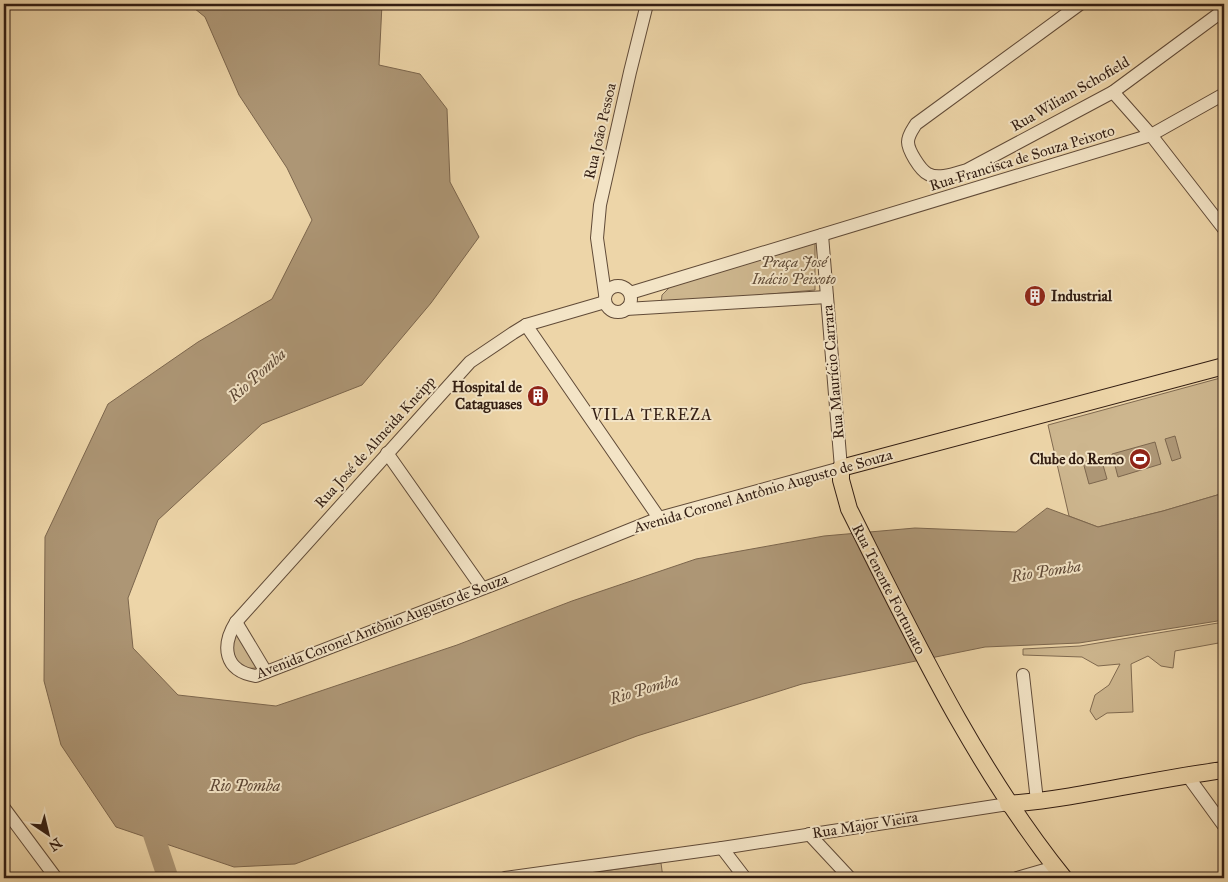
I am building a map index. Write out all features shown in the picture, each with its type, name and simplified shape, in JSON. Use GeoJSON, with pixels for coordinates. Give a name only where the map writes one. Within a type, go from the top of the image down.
{"type":"FeatureCollection","features":[{"type":"Feature","properties":{"kind":"main road","name":"Avenida Coronel Antônio Augusto de Souza"},"geometry":{"type":"LineString","coordinates":[[840,468],[1224,366]]}},
{"type":"Feature","properties":{"kind":"main road","name":"Rua Maurício Carrara"},"geometry":{"type":"LineString","coordinates":[[840,468],[841,480],[849,508]]}},
{"type":"Feature","properties":{"kind":"main road","name":"Rua Tenente Fortunato"},"geometry":{"type":"LineString","coordinates":[[849,508],[930,670],[974,749],[1008,804]]}},
{"type":"Feature","properties":{"kind":"main road","name":"Rua Major Vieira"},"geometry":{"type":"LineString","coordinates":[[1008,804],[1037,801],[1224,770]]}},
{"type":"Feature","properties":{"kind":"main road"},"geometry":{"type":"LineString","coordinates":[[1008,804],[1059,872]]}},
{"type":"Feature","properties":{"kind":"street","name":"Rua João Pessoa"},"geometry":{"type":"LineString","coordinates":[[605,298],[597,238],[600,205],[630,72],[648,4]]}},
{"type":"Feature","properties":{"kind":"street","name":"Rua Wiliam Schofield"},"geometry":{"type":"LineString","coordinates":[[1080,4],[916,124],[908,142],[920,167],[929,174],[941,176],[966,170],[1113,92],[1224,10]]}},
{"type":"Feature","properties":{"kind":"street"},"geometry":{"type":"LineString","coordinates":[[1113,92],[1151,135],[1224,229]]}},
{"type":"Feature","properties":{"kind":"street","name":"Rua Francisca de Souza Peixoto"},"geometry":{"type":"LineString","coordinates":[[822,235],[1151,135],[1224,94]]}},
{"type":"Feature","properties":{"kind":"street"},"geometry":{"type":"LineString","coordinates":[[822,235],[626,290],[611,287],[605,298],[606,306],[613,312],[618,312],[626,309],[827,296]]}},
{"type":"Feature","properties":{"kind":"street","name":"Rua Maurício Carrara"},"geometry":{"type":"LineString","coordinates":[[822,235],[840,468]]}},
{"type":"Feature","properties":{"kind":"street"},"geometry":{"type":"LineString","coordinates":[[602,267],[626,290],[631,302],[626,309]]}},
{"type":"Feature","properties":{"kind":"street","name":"Rua José de Almeida Kneipp"},"geometry":{"type":"LineString","coordinates":[[232,664],[227,652],[226,643],[236,622],[470,362],[526,325],[605,298]]}},
{"type":"Feature","properties":{"kind":"street"},"geometry":{"type":"LineString","coordinates":[[526,325],[659,518]]}},
{"type":"Feature","properties":{"kind":"street"},"geometry":{"type":"LineString","coordinates":[[387,453],[482,588]]}},
{"type":"Feature","properties":{"kind":"street","name":"Avenida Coronel Antônio Augusto de Souza"},"geometry":{"type":"LineString","coordinates":[[232,664],[242,672],[256,676],[659,518],[840,468]]}},
{"type":"Feature","properties":{"kind":"street"},"geometry":{"type":"LineString","coordinates":[[236,622],[266,672]]}},
{"type":"Feature","properties":{"kind":"street"},"geometry":{"type":"LineString","coordinates":[[1023,674],[1037,801]]}},
{"type":"Feature","properties":{"kind":"street"},"geometry":{"type":"LineString","coordinates":[[1187,775],[1224,826]]}},
{"type":"Feature","properties":{"kind":"street","name":"Rua Major Vieira"},"geometry":{"type":"LineString","coordinates":[[505,878],[722,848],[1008,804]]}},
{"type":"Feature","properties":{"kind":"street"},"geometry":{"type":"LineString","coordinates":[[4,808],[56,878]]}},
{"type":"Feature","properties":{"kind":"street"},"geometry":{"type":"LineString","coordinates":[[809,834],[850,878]]}},
{"type":"Feature","properties":{"kind":"street"},"geometry":{"type":"LineString","coordinates":[[722,848],[745,878]]}},
{"type":"Feature","properties":{"kind":"street"},"geometry":{"type":"LineString","coordinates":[[1017,878],[1059,872]]}},
{"type":"Feature","properties":{"kind":"green space","name":"Praça José Inácio Peixoto"},"geometry":{"type":"Polygon","coordinates":[[[815,243],[815,290],[661,304],[662,295],[670,287],[815,243]]]}},
{"type":"Feature","properties":{"kind":"green space","name":"Clube do Remo"},"geometry":{"type":"Polygon","coordinates":[[[1224,377],[1224,493],[1098,527],[1069,516],[1048,425],[1224,377]]]}},
{"type":"Feature","properties":{"kind":"green space"},"geometry":{"type":"Polygon","coordinates":[[[1224,622],[1224,642],[1175,651],[1173,668],[1161,666],[1148,656],[1131,664],[1133,712],[1107,713],[1096,720],[1090,711],[1095,695],[1109,685],[1120,664],[1098,666],[1082,657],[1023,655],[1023,649],[1080,646],[1224,622]]]}},
{"type":"Feature","properties":{"kind":"green space"},"geometry":{"type":"Polygon","coordinates":[[[236,628],[253,658],[256,668],[241,669],[228,643],[236,628]]]}},
{"type":"Feature","properties":{"kind":"green space"},"geometry":{"type":"Polygon","coordinates":[[[661,863],[663,878],[552,878],[661,863]]]}},
{"type":"Feature","properties":{"kind":"water","name":"Rio Pomba"},"geometry":{"type":"Polygon","coordinates":[[[189,4],[382,4],[379,65],[420,74],[447,109],[450,182],[479,237],[431,303],[362,385],[262,424],[158,520],[128,598],[133,648],[178,695],[276,706],[457,645],[572,601],[696,559],[824,536],[915,528],[1016,532],[1047,508],[1098,527],[1224,493],[1224,620],[1079,643],[985,647],[802,684],[637,736],[295,864],[234,867],[116,827],[61,745],[44,681],[45,537],[108,404],[198,342],[272,299],[312,220],[287,168],[239,95],[205,17],[189,4]]]}},
{"type":"Feature","properties":{"kind":"water"},"geometry":{"type":"Polygon","coordinates":[[[1175,436],[1181,458],[1172,461],[1165,439],[1175,436]]]}},
{"type":"Feature","properties":{"kind":"water"},"geometry":{"type":"Polygon","coordinates":[[[1155,442],[1161,464],[1118,477],[1112,454],[1155,442]]]}},
{"type":"Feature","properties":{"kind":"water"},"geometry":{"type":"Polygon","coordinates":[[[1101,458],[1107,479],[1089,484],[1083,462],[1101,458]]]}},
{"type":"Feature","properties":{"kind":"waterway"},"geometry":{"type":"LineString","coordinates":[[146,812],[168,878]]}},
{"type":"Feature","properties":{"kind":"place","name":"Industrial"},"geometry":{"type":"Point","coordinates":[1035,296]}},
{"type":"Feature","properties":{"kind":"place","name":"Hospital de Cataguases"},"geometry":{"type":"Point","coordinates":[538,396]}},
{"type":"Feature","properties":{"kind":"place","name":"Clube do Remo"},"geometry":{"type":"Point","coordinates":[1140,459]}},
{"type":"Feature","properties":{"kind":"district","name":"VILA TEREZA"},"geometry":{"type":"Point","coordinates":[652,414]}}]}
